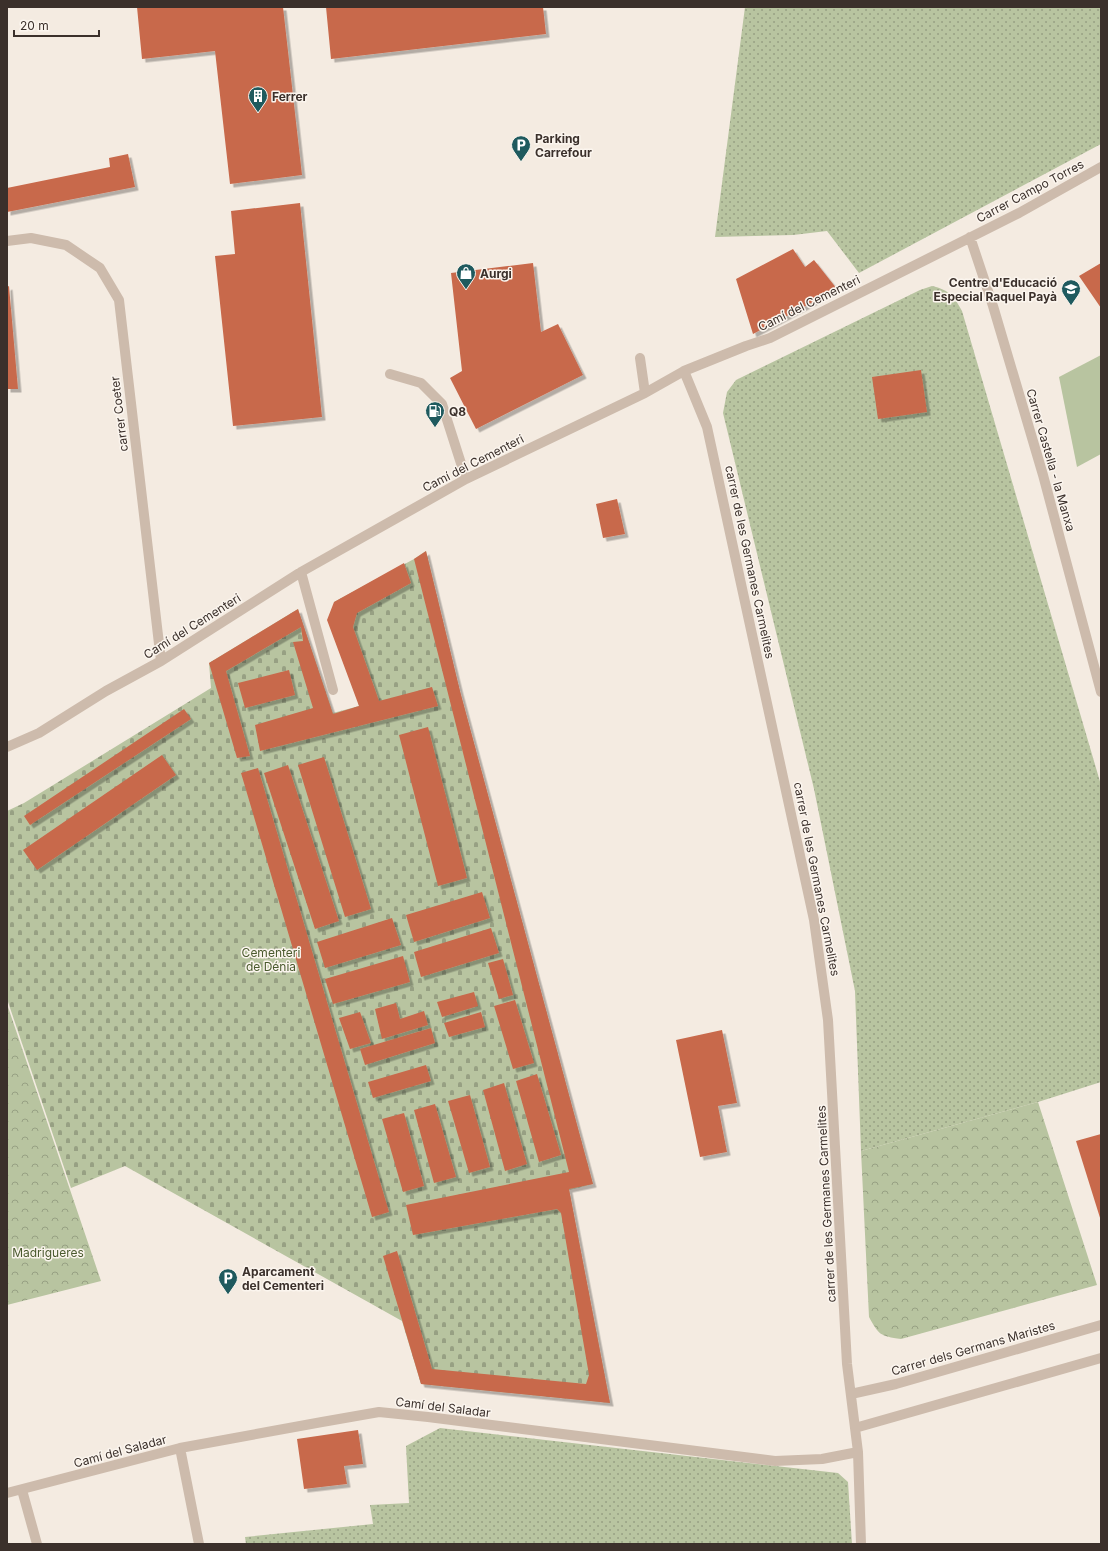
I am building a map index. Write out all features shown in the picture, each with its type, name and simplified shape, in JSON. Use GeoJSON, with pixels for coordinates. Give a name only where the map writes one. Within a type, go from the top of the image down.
{"type":"FeatureCollection","features":[{"type":"Feature","properties":{"kind":"street","name":"Carrer Campo Torres"},"geometry":{"type":"LineString","coordinates":[[970,237],[1019,213],[1101,167]]}},
{"type":"Feature","properties":{"kind":"street","name":"Camí del Cementeri"},"geometry":{"type":"LineString","coordinates":[[7,747],[39,733],[106,691],[161,661],[301,572],[466,479],[645,393],[684,371],[770,338],[970,237]]}},
{"type":"Feature","properties":{"kind":"street","name":"Carrer Castella - la Manxa"},"geometry":{"type":"LineString","coordinates":[[970,237],[993,306],[1042,475],[1101,692]]}},
{"type":"Feature","properties":{"kind":"street","name":"carrer Coeter"},"geometry":{"type":"LineString","coordinates":[[7,241],[31,238],[66,245],[100,268],[119,300],[161,661]]}},
{"type":"Feature","properties":{"kind":"street"},"geometry":{"type":"LineString","coordinates":[[640,358],[645,393]]}},
{"type":"Feature","properties":{"kind":"street","name":"carrer de les Germanes Carmelites"},"geometry":{"type":"LineString","coordinates":[[684,371],[707,427],[814,920],[828,1020],[846,1364],[855,1428]]}},
{"type":"Feature","properties":{"kind":"street"},"geometry":{"type":"LineString","coordinates":[[390,374],[421,383],[442,404],[466,479]]}},
{"type":"Feature","properties":{"kind":"street"},"geometry":{"type":"LineString","coordinates":[[301,572],[333,690]]}},
{"type":"Feature","properties":{"kind":"street","name":"Carrer dels Germans Maristes"},"geometry":{"type":"LineString","coordinates":[[851,1394],[896,1384],[1101,1325]]}},
{"type":"Feature","properties":{"kind":"street"},"geometry":{"type":"LineString","coordinates":[[861,1544],[858,1452],[855,1428],[1101,1358]]}},
{"type":"Feature","properties":{"kind":"street","name":"Camí del Saladar"},"geometry":{"type":"LineString","coordinates":[[7,1493],[180,1448],[379,1412],[775,1461],[822,1459],[858,1452]]}},
{"type":"Feature","properties":{"kind":"street"},"geometry":{"type":"LineString","coordinates":[[180,1448],[199,1544]]}},
{"type":"Feature","properties":{"kind":"street"},"geometry":{"type":"LineString","coordinates":[[22,1490],[37,1544]]}},
{"type":"Feature","properties":{"kind":"green space"},"geometry":{"type":"Polygon","coordinates":[[[745,7],[1101,7],[1101,144],[859,273],[827,231],[793,235],[715,237],[745,7]]]}},
{"type":"Feature","properties":{"kind":"green space"},"geometry":{"type":"Polygon","coordinates":[[[932,286],[943,289],[950,294],[962,311],[1101,785],[1101,1082],[1038,1102],[861,1151],[855,991],[814,789],[723,413],[727,392],[736,380],[920,290],[932,286]]]}},
{"type":"Feature","properties":{"kind":"green space"},"geometry":{"type":"Polygon","coordinates":[[[1101,355],[1101,454],[1077,467],[1059,377],[1101,355]]]}},
{"type":"Feature","properties":{"kind":"green space","name":"Cementeri de Dénia"},"geometry":{"type":"Polygon","coordinates":[[[426,551],[460,692],[593,1184],[569,1190],[610,1403],[421,1384],[402,1321],[125,1166],[71,1188],[7,999],[7,811],[24,803],[211,688],[209,663],[298,609],[333,713],[359,706],[334,602],[426,551]]]}},
{"type":"Feature","properties":{"kind":"green space","name":"Madrigueres"},"geometry":{"type":"Polygon","coordinates":[[[7,1004],[101,1281],[7,1305],[7,1004]]]}},
{"type":"Feature","properties":{"kind":"green space"},"geometry":{"type":"Polygon","coordinates":[[[1038,1102],[1097,1285],[901,1339],[881,1334],[875,1328],[869,1317],[861,1151],[1038,1102]]]}},
{"type":"Feature","properties":{"kind":"green space"},"geometry":{"type":"Polygon","coordinates":[[[440,1428],[838,1473],[848,1482],[852,1544],[246,1544],[245,1537],[373,1524],[370,1505],[409,1503],[406,1446],[440,1428]]]}},
{"type":"Feature","properties":{"kind":"building","name":"Ferrer"},"geometry":{"type":"Polygon","coordinates":[[[137,7],[283,7],[302,175],[230,184],[215,51],[142,59],[137,7]]]}},
{"type":"Feature","properties":{"kind":"building"},"geometry":{"type":"Polygon","coordinates":[[[326,7],[543,7],[546,34],[331,59],[326,7]]]}},
{"type":"Feature","properties":{"kind":"building"},"geometry":{"type":"Polygon","coordinates":[[[128,154],[135,187],[7,212],[7,188],[110,167],[109,158],[128,154]]]}},
{"type":"Feature","properties":{"kind":"building"},"geometry":{"type":"Polygon","coordinates":[[[300,203],[322,417],[233,426],[215,256],[235,254],[231,211],[300,203]]]}},
{"type":"Feature","properties":{"kind":"building"},"geometry":{"type":"Polygon","coordinates":[[[793,249],[805,267],[814,260],[837,289],[753,334],[736,279],[793,249]]]}},
{"type":"Feature","properties":{"kind":"building"},"geometry":{"type":"Polygon","coordinates":[[[533,263],[541,332],[558,324],[583,375],[476,429],[450,378],[462,371],[451,273],[533,263]]]}},
{"type":"Feature","properties":{"kind":"building"},"geometry":{"type":"Polygon","coordinates":[[[1101,263],[1101,308],[1079,276],[1101,263]]]}},
{"type":"Feature","properties":{"kind":"building"},"geometry":{"type":"Polygon","coordinates":[[[9,286],[18,389],[7,389],[7,287],[9,286]]]}},
{"type":"Feature","properties":{"kind":"building"},"geometry":{"type":"Polygon","coordinates":[[[921,370],[927,412],[878,419],[872,377],[921,370]]]}},
{"type":"Feature","properties":{"kind":"building"},"geometry":{"type":"Polygon","coordinates":[[[617,499],[625,534],[603,538],[596,504],[617,499]]]}},
{"type":"Feature","properties":{"kind":"building"},"geometry":{"type":"Polygon","coordinates":[[[426,551],[460,691],[593,1184],[569,1189],[610,1403],[421,1384],[383,1256],[397,1251],[432,1369],[586,1384],[589,1375],[561,1213],[557,1209],[413,1235],[406,1205],[569,1172],[414,559],[426,551]]]}},
{"type":"Feature","properties":{"kind":"building"},"geometry":{"type":"Polygon","coordinates":[[[404,563],[411,583],[357,613],[353,627],[379,701],[432,687],[438,706],[260,751],[255,725],[313,708],[293,642],[303,641],[301,627],[226,671],[250,756],[237,758],[209,663],[298,609],[333,714],[359,706],[327,620],[334,602],[404,563]]]}},
{"type":"Feature","properties":{"kind":"building"},"geometry":{"type":"Polygon","coordinates":[[[289,670],[295,695],[245,708],[238,683],[289,670]]]}},
{"type":"Feature","properties":{"kind":"building"},"geometry":{"type":"Polygon","coordinates":[[[184,709],[191,719],[30,825],[24,816],[184,709]]]}},
{"type":"Feature","properties":{"kind":"building"},"geometry":{"type":"Polygon","coordinates":[[[428,727],[467,878],[438,886],[399,735],[428,727]]]}},
{"type":"Feature","properties":{"kind":"building"},"geometry":{"type":"Polygon","coordinates":[[[162,755],[176,775],[37,870],[23,850],[162,755]]]}},
{"type":"Feature","properties":{"kind":"building"},"geometry":{"type":"Polygon","coordinates":[[[324,757],[371,909],[345,917],[298,765],[324,757]]]}},
{"type":"Feature","properties":{"kind":"building"},"geometry":{"type":"Polygon","coordinates":[[[288,765],[339,921],[315,929],[264,773],[288,765]]]}},
{"type":"Feature","properties":{"kind":"building"},"geometry":{"type":"Polygon","coordinates":[[[258,768],[389,1212],[372,1217],[241,773],[258,768]]]}},
{"type":"Feature","properties":{"kind":"building"},"geometry":{"type":"Polygon","coordinates":[[[482,892],[490,918],[414,942],[406,915],[482,892]]]}},
{"type":"Feature","properties":{"kind":"building"},"geometry":{"type":"Polygon","coordinates":[[[392,918],[401,945],[325,968],[317,942],[392,918]]]}},
{"type":"Feature","properties":{"kind":"building"},"geometry":{"type":"Polygon","coordinates":[[[491,928],[499,953],[421,977],[414,952],[491,928]]]}},
{"type":"Feature","properties":{"kind":"building"},"geometry":{"type":"Polygon","coordinates":[[[403,956],[410,982],[333,1004],[325,979],[403,956]]]}},
{"type":"Feature","properties":{"kind":"building"},"geometry":{"type":"Polygon","coordinates":[[[503,959],[513,995],[499,999],[488,963],[503,959]]]}},
{"type":"Feature","properties":{"kind":"building"},"geometry":{"type":"Polygon","coordinates":[[[474,992],[478,1006],[442,1017],[437,1002],[474,992]]]}},
{"type":"Feature","properties":{"kind":"building"},"geometry":{"type":"Polygon","coordinates":[[[515,1000],[534,1063],[513,1069],[494,1006],[515,1000]]]}},
{"type":"Feature","properties":{"kind":"building"},"geometry":{"type":"Polygon","coordinates":[[[396,1003],[400,1019],[424,1011],[428,1025],[382,1039],[375,1009],[396,1003]]]}},
{"type":"Feature","properties":{"kind":"building"},"geometry":{"type":"Polygon","coordinates":[[[360,1012],[371,1043],[350,1049],[339,1018],[360,1012]]]}},
{"type":"Feature","properties":{"kind":"building"},"geometry":{"type":"Polygon","coordinates":[[[481,1012],[485,1027],[449,1037],[444,1023],[481,1012]]]}},
{"type":"Feature","properties":{"kind":"building"},"geometry":{"type":"Polygon","coordinates":[[[431,1028],[435,1043],[365,1065],[360,1049],[431,1028]]]}},
{"type":"Feature","properties":{"kind":"building"},"geometry":{"type":"Polygon","coordinates":[[[722,1030],[737,1103],[718,1106],[727,1152],[700,1157],[676,1040],[722,1030]]]}},
{"type":"Feature","properties":{"kind":"building"},"geometry":{"type":"Polygon","coordinates":[[[426,1065],[431,1081],[373,1098],[368,1082],[426,1065]]]}},
{"type":"Feature","properties":{"kind":"building"},"geometry":{"type":"Polygon","coordinates":[[[537,1074],[561,1155],[539,1162],[516,1081],[537,1074]]]}},
{"type":"Feature","properties":{"kind":"building"},"geometry":{"type":"Polygon","coordinates":[[[504,1083],[527,1164],[505,1171],[483,1090],[504,1083]]]}},
{"type":"Feature","properties":{"kind":"building"},"geometry":{"type":"Polygon","coordinates":[[[470,1095],[490,1167],[469,1173],[448,1101],[470,1095]]]}},
{"type":"Feature","properties":{"kind":"building"},"geometry":{"type":"Polygon","coordinates":[[[435,1104],[456,1177],[434,1183],[414,1110],[435,1104]]]}},
{"type":"Feature","properties":{"kind":"building"},"geometry":{"type":"Polygon","coordinates":[[[404,1113],[424,1186],[403,1192],[382,1119],[404,1113]]]}},
{"type":"Feature","properties":{"kind":"building"},"geometry":{"type":"Polygon","coordinates":[[[1101,1134],[1101,1221],[1076,1141],[1101,1134]]]}},
{"type":"Feature","properties":{"kind":"building"},"geometry":{"type":"Polygon","coordinates":[[[358,1430],[363,1464],[344,1466],[347,1484],[304,1489],[297,1439],[358,1430]]]}},
{"type":"Feature","properties":{"kind":"place","name":"Ferrer"},"geometry":{"type":"Point","coordinates":[258,113]}},
{"type":"Feature","properties":{"kind":"place","name":"Parking Carrefour"},"geometry":{"type":"Point","coordinates":[521,162]}},
{"type":"Feature","properties":{"kind":"place","name":"Aurgi"},"geometry":{"type":"Point","coordinates":[466,290]}},
{"type":"Feature","properties":{"kind":"place","name":"Centre d'Educació Especial Raquel Payà"},"geometry":{"type":"Point","coordinates":[1071,306]}},
{"type":"Feature","properties":{"kind":"place","name":"Q8"},"geometry":{"type":"Point","coordinates":[435,428]}},
{"type":"Feature","properties":{"kind":"place","name":"Aparcament del Cementeri"},"geometry":{"type":"Point","coordinates":[228,1295]}}]}
